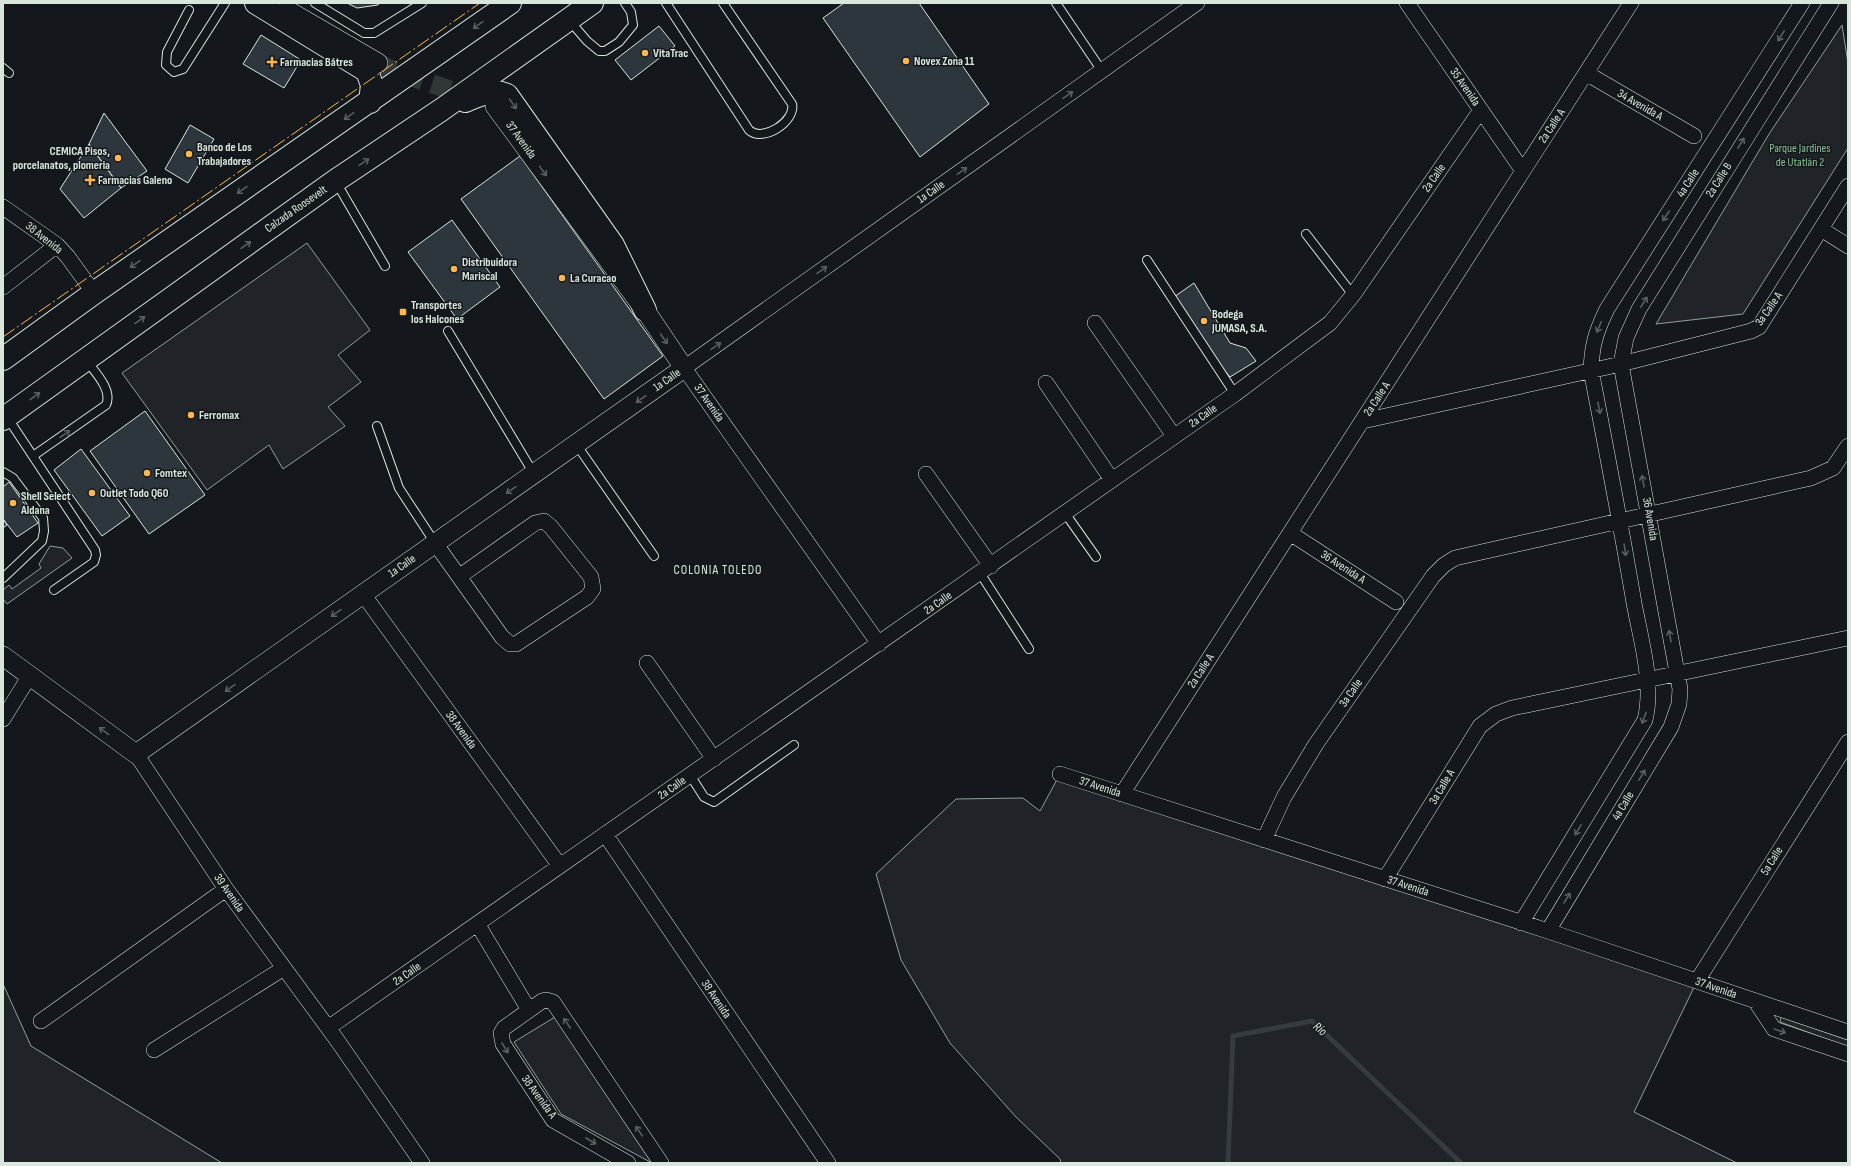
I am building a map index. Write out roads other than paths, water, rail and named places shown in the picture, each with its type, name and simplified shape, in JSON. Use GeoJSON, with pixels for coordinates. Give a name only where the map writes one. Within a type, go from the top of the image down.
{"type":"FeatureCollection","features":[{"type":"Feature","properties":{"kind":"highway"},"geometry":{"type":"LineString","coordinates":[[256,3],[367,71],[372,85],[370,102]]}},
{"type":"Feature","properties":{"kind":"highway"},"geometry":{"type":"LineString","coordinates":[[3,359],[94,293],[510,3]]}},
{"type":"Feature","properties":{"kind":"highway","name":"Calzada Roosevelt"},"geometry":{"type":"LineString","coordinates":[[5,418],[85,359],[335,181],[441,110],[592,3]]}},
{"type":"Feature","properties":{"kind":"highway"},"geometry":{"type":"LineString","coordinates":[[441,110],[487,92],[498,91],[507,95],[613,245],[645,310]]}},
{"type":"Feature","properties":{"kind":"street"},"geometry":{"type":"LineString","coordinates":[[276,3],[378,63]]}},
{"type":"Feature","properties":{"kind":"street","name":"1a Calle"},"geometry":{"type":"LineString","coordinates":[[136,754],[684,368],[1197,3]]}},
{"type":"Feature","properties":{"kind":"street","name":"35 Avenida"},"geometry":{"type":"LineString","coordinates":[[1407,3],[1523,171]]}},
{"type":"Feature","properties":{"kind":"street","name":"2a Calle A"},"geometry":{"type":"LineString","coordinates":[[1122,794],[1631,3]]}},
{"type":"Feature","properties":{"kind":"street","name":"4a Calle"},"geometry":{"type":"LineString","coordinates":[[1591,370],[1592,349],[1598,329],[1607,309],[1802,3]]}},
{"type":"Feature","properties":{"kind":"street","name":"2a Calle B"},"geometry":{"type":"LineString","coordinates":[[1621,364],[1626,338],[1632,322],[1732,159],[1831,3]]}},
{"type":"Feature","properties":{"kind":"street","name":"34 Avenida A"},"geometry":{"type":"LineString","coordinates":[[1586,73],[1694,136]]}},
{"type":"Feature","properties":{"kind":"street","name":"37 Avenida"},"geometry":{"type":"LineString","coordinates":[[495,106],[645,310],[684,368],[879,644]]}},
{"type":"Feature","properties":{"kind":"street","name":"2a Calle"},"geometry":{"type":"LineString","coordinates":[[328,1028],[986,570],[1235,394],[1330,323],[1353,295],[1481,110]]}},
{"type":"Feature","properties":{"kind":"street"},"geometry":{"type":"LineString","coordinates":[[1711,146],[1732,159]]}},
{"type":"Feature","properties":{"kind":"street","name":"3a Calle A"},"geometry":{"type":"LineString","coordinates":[[1362,421],[1621,364],[1751,331],[1759,327],[1848,186]]}},
{"type":"Feature","properties":{"kind":"street","name":"38 Avenida"},"geometry":{"type":"LineString","coordinates":[[3,207],[57,245],[68,257],[94,293]]}},
{"type":"Feature","properties":{"kind":"street"},"geometry":{"type":"LineString","coordinates":[[1821,229],[1848,246]]}},
{"type":"Feature","properties":{"kind":"street"},"geometry":{"type":"LineString","coordinates":[[3,287],[57,245]]}},
{"type":"Feature","properties":{"kind":"street"},"geometry":{"type":"LineString","coordinates":[[1095,323],[1174,436]]}},
{"type":"Feature","properties":{"kind":"street","name":"36 Avenida"},"geometry":{"type":"LineString","coordinates":[[1621,364],[1677,675]]}},
{"type":"Feature","properties":{"kind":"street"},"geometry":{"type":"LineString","coordinates":[[1520,923],[1644,720],[1648,708],[1647,680],[1620,520],[1591,370]]}},
{"type":"Feature","properties":{"kind":"street"},"geometry":{"type":"LineString","coordinates":[[1046,383],[1112,480]]}},
{"type":"Feature","properties":{"kind":"street"},"geometry":{"type":"LineString","coordinates":[[1620,520],[1811,478],[1833,468],[1848,446]]}},
{"type":"Feature","properties":{"kind":"street"},"geometry":{"type":"LineString","coordinates":[[926,474],[986,570]]}},
{"type":"Feature","properties":{"kind":"street","name":"3a Calle"},"geometry":{"type":"LineString","coordinates":[[1264,840],[1284,797],[1316,744],[1433,576],[1444,565],[1454,558],[1620,520]]}},
{"type":"Feature","properties":{"kind":"street"},"geometry":{"type":"LineString","coordinates":[[435,543],[460,576],[502,637],[510,644],[516,644],[574,606],[587,597],[593,589],[590,578],[552,527],[544,521],[535,523],[460,576]]}},
{"type":"Feature","properties":{"kind":"street","name":"36 Avenida A"},"geometry":{"type":"LineString","coordinates":[[1290,533],[1396,602]]}},
{"type":"Feature","properties":{"kind":"street","name":"38 Avenida"},"geometry":{"type":"LineString","coordinates":[[363,594],[560,866]]}},
{"type":"Feature","properties":{"kind":"street","name":"3a Calle A"},"geometry":{"type":"LineString","coordinates":[[1385,879],[1480,726],[1496,714],[1512,708],[1677,675],[1848,638]]}},
{"type":"Feature","properties":{"kind":"street","name":"39 Avenida"},"geometry":{"type":"LineString","coordinates":[[3,656],[29,677],[136,754],[226,889],[328,1028],[422,1163]]}},
{"type":"Feature","properties":{"kind":"street"},"geometry":{"type":"LineString","coordinates":[[647,663],[714,759]]}},
{"type":"Feature","properties":{"kind":"street","name":"4a Calle"},"geometry":{"type":"LineString","coordinates":[[1548,931],[1671,727],[1679,704],[1680,689],[1677,675]]}},
{"type":"Feature","properties":{"kind":"street"},"geometry":{"type":"LineString","coordinates":[[3,719],[29,677]]}},
{"type":"Feature","properties":{"kind":"street","name":"5a Calle"},"geometry":{"type":"LineString","coordinates":[[1696,981],[1848,742]]}},
{"type":"Feature","properties":{"kind":"street","name":"37 Avenida"},"geometry":{"type":"LineString","coordinates":[[1060,774],[1548,931],[1848,1032]]}},
{"type":"Feature","properties":{"kind":"street","name":"38 Avenida"},"geometry":{"type":"LineString","coordinates":[[605,834],[828,1163]]}},
{"type":"Feature","properties":{"kind":"street"},"geometry":{"type":"LineString","coordinates":[[41,1021],[226,889]]}},
{"type":"Feature","properties":{"kind":"street"},"geometry":{"type":"LineString","coordinates":[[478,925],[530,1010]]}},
{"type":"Feature","properties":{"kind":"street"},"geometry":{"type":"LineString","coordinates":[[154,1050],[284,968]]}},
{"type":"Feature","properties":{"kind":"street","name":"38 Avenida A"},"geometry":{"type":"LineString","coordinates":[[628,1163],[553,1120],[503,1044],[501,1033],[504,1028],[546,1000],[553,1002],[661,1163]]}},
{"type":"Feature","properties":{"kind":"street"},"geometry":{"type":"LineString","coordinates":[[1756,1002],[1774,1029],[1848,1054]]}},
{"type":"Feature","properties":{"kind":"lane"},"geometry":{"type":"LineString","coordinates":[[189,10],[167,52],[166,65],[174,72],[183,69],[225,3]]}},
{"type":"Feature","properties":{"kind":"lane"},"geometry":{"type":"LineString","coordinates":[[315,3],[364,33],[370,34],[422,3]]}},
{"type":"Feature","properties":{"kind":"lane"},"geometry":{"type":"LineString","coordinates":[[569,20],[593,47],[599,51],[605,51],[625,36],[633,25],[631,12],[626,3]]}},
{"type":"Feature","properties":{"kind":"lane"},"geometry":{"type":"LineString","coordinates":[[666,3],[749,130],[758,135],[763,135],[778,127],[790,116],[793,109],[792,104],[723,3]]}},
{"type":"Feature","properties":{"kind":"lane"},"geometry":{"type":"LineString","coordinates":[[1056,3],[1102,71]]}},
{"type":"Feature","properties":{"kind":"lane"},"geometry":{"type":"LineString","coordinates":[[335,181],[385,266]]}},
{"type":"Feature","properties":{"kind":"lane"},"geometry":{"type":"LineString","coordinates":[[1306,234],[1353,295]]}},
{"type":"Feature","properties":{"kind":"lane"},"geometry":{"type":"LineString","coordinates":[[1147,260],[1235,394]]}},
{"type":"Feature","properties":{"kind":"lane"},"geometry":{"type":"LineString","coordinates":[[448,331],[534,474]]}},
{"type":"Feature","properties":{"kind":"lane"},"geometry":{"type":"LineString","coordinates":[[33,456],[106,405],[109,399],[108,392],[85,359]]}},
{"type":"Feature","properties":{"kind":"lane"},"geometry":{"type":"LineString","coordinates":[[5,418],[33,456],[92,545],[96,555],[94,562],[54,590]]}},
{"type":"Feature","properties":{"kind":"lane"},"geometry":{"type":"LineString","coordinates":[[377,426],[399,488],[435,543]]}},
{"type":"Feature","properties":{"kind":"lane"},"geometry":{"type":"LineString","coordinates":[[576,444],[654,556]]}},
{"type":"Feature","properties":{"kind":"lane"},"geometry":{"type":"LineString","coordinates":[[3,472],[13,478],[43,518],[44,531],[42,541],[3,578]]}},
{"type":"Feature","properties":{"kind":"lane"},"geometry":{"type":"LineString","coordinates":[[1065,513],[1096,557]]}},
{"type":"Feature","properties":{"kind":"lane"},"geometry":{"type":"LineString","coordinates":[[986,570],[1029,649]]}},
{"type":"Feature","properties":{"kind":"lane"},"geometry":{"type":"LineString","coordinates":[[690,775],[704,797],[714,802],[794,745]]}},
{"type":"Feature","properties":{"kind":"waterway","name":"Río"},"geometry":{"type":"LineString","coordinates":[[1228,1163],[1233,1036],[1312,1021],[1461,1163]]}},
{"type":"Feature","properties":{"kind":"tunnel"},"geometry":{"type":"LineString","coordinates":[[378,63],[394,71],[474,98]]}},
{"type":"Feature","properties":{"kind":"place","name":"VitaTrac"},"geometry":{"type":"Point","coordinates":[645,53]}},
{"type":"Feature","properties":{"kind":"place","name":"Novex Zona 11"},"geometry":{"type":"Point","coordinates":[906,61]}},
{"type":"Feature","properties":{"kind":"place","name":"Farmacias Bátres"},"geometry":{"type":"Point","coordinates":[272,62]}},
{"type":"Feature","properties":{"kind":"place","name":"Banco de Los Trabajadores"},"geometry":{"type":"Point","coordinates":[189,154]}},
{"type":"Feature","properties":{"kind":"place","name":"CEMICA Pisos, porcelanatos, plomeria"},"geometry":{"type":"Point","coordinates":[118,158]}},
{"type":"Feature","properties":{"kind":"place","name":"Farmacias Galeno"},"geometry":{"type":"Point","coordinates":[90,180]}},
{"type":"Feature","properties":{"kind":"place","name":"Distribuidora Mariscal"},"geometry":{"type":"Point","coordinates":[454,269]}},
{"type":"Feature","properties":{"kind":"place","name":"La Curacao"},"geometry":{"type":"Point","coordinates":[562,278]}},
{"type":"Feature","properties":{"kind":"place","name":"Transportes los Halcones"},"geometry":{"type":"Point","coordinates":[403,312]}},
{"type":"Feature","properties":{"kind":"place","name":"Bodega JUMASA, S.A."},"geometry":{"type":"Point","coordinates":[1204,321]}},
{"type":"Feature","properties":{"kind":"place","name":"Ferromax"},"geometry":{"type":"Point","coordinates":[191,415]}},
{"type":"Feature","properties":{"kind":"place","name":"Fomtex"},"geometry":{"type":"Point","coordinates":[147,473]}},
{"type":"Feature","properties":{"kind":"place","name":"Outlet Todo Q60"},"geometry":{"type":"Point","coordinates":[92,493]}},
{"type":"Feature","properties":{"kind":"place","name":"Shell Select Aldana"},"geometry":{"type":"Point","coordinates":[13,503]}},
{"type":"Feature","properties":{"kind":"district","name":"COLONIA TOLEDO"},"geometry":{"type":"Point","coordinates":[718,570]}},
{"type":"Feature","properties":{"kind":"park label","name":"Parque Jardines de Utatlán 2"},"geometry":{"type":"Point","coordinates":[1800,155]}}]}
